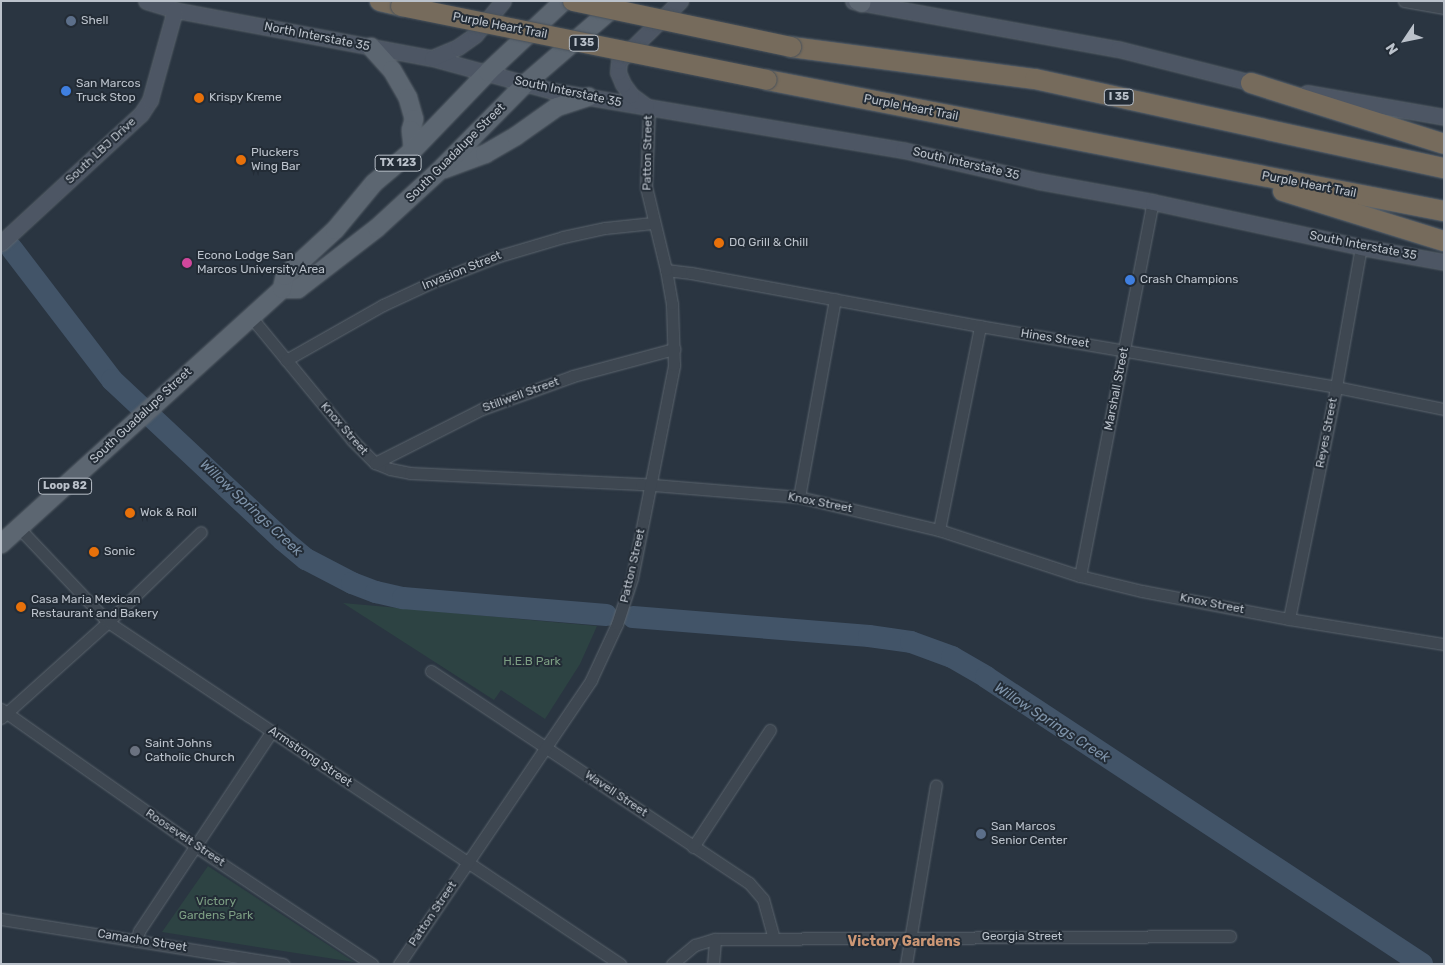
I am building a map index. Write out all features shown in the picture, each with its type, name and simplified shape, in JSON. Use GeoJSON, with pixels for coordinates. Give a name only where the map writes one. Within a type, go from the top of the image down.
{"type":"FeatureCollection","features":[{"type":"Feature","properties":{"kind":"highway","name":"Purple Heart Trail"},"geometry":{"type":"LineString","coordinates":[[380,1],[767,80],[1444,211]]}},
{"type":"Feature","properties":{"kind":"highway","name":"I 35"},"geometry":{"type":"LineString","coordinates":[[573,1],[791,47],[1035,79],[1444,168]]}},
{"type":"Feature","properties":{"kind":"highway"},"geometry":{"type":"LineString","coordinates":[[1251,83],[1444,144]]}},
{"type":"Feature","properties":{"kind":"highway"},"geometry":{"type":"LineString","coordinates":[[1198,164],[1444,241]]}},
{"type":"Feature","properties":{"kind":"main road","name":"North Interstate 35"},"geometry":{"type":"LineString","coordinates":[[146,1],[174,10],[432,58],[488,72]]}},
{"type":"Feature","properties":{"kind":"main road"},"geometry":{"type":"LineString","coordinates":[[432,58],[458,47],[475,36],[503,1]]}},
{"type":"Feature","properties":{"kind":"main road","name":"South Guadalupe Street"},"geometry":{"type":"LineString","coordinates":[[1,544],[282,289],[285,276],[335,230],[374,183],[413,150],[488,72],[564,1]]}},
{"type":"Feature","properties":{"kind":"main road","name":"South Guadalupe Street"},"geometry":{"type":"LineString","coordinates":[[282,289],[298,289],[377,228],[439,171],[525,84],[621,1]]}},
{"type":"Feature","properties":{"kind":"main road"},"geometry":{"type":"LineString","coordinates":[[649,108],[631,95],[623,84],[618,72],[619,61],[680,1]]}},
{"type":"Feature","properties":{"kind":"main road"},"geometry":{"type":"LineString","coordinates":[[858,2],[1118,49],[1251,83],[1444,116]]}},
{"type":"Feature","properties":{"kind":"main road","name":"South LBJ Drive"},"geometry":{"type":"LineString","coordinates":[[1,243],[140,114],[150,100],[174,10]]}},
{"type":"Feature","properties":{"kind":"main road"},"geometry":{"type":"LineString","coordinates":[[371,47],[392,70],[408,98],[414,119],[411,130],[413,150]]}},
{"type":"Feature","properties":{"kind":"main road","name":"South Interstate 35"},"geometry":{"type":"LineString","coordinates":[[488,72],[525,84],[588,97],[886,147],[1038,181],[1153,202],[1362,247],[1444,262]]}},
{"type":"Feature","properties":{"kind":"main road"},"geometry":{"type":"LineString","coordinates":[[439,171],[485,154],[516,136],[557,107],[588,97]]}},
{"type":"Feature","properties":{"kind":"street"},"geometry":{"type":"LineString","coordinates":[[1404,1],[1444,8]]}},
{"type":"Feature","properties":{"kind":"street","name":"Patton Street"},"geometry":{"type":"LineString","coordinates":[[399,964],[591,680],[617,624],[632,578],[674,365],[673,318],[666,270],[653,223],[646,187],[649,108]]}},
{"type":"Feature","properties":{"kind":"street","name":"Marshall Street"},"geometry":{"type":"LineString","coordinates":[[1080,576],[1153,202]]}},
{"type":"Feature","properties":{"kind":"street","name":"Invasion Street"},"geometry":{"type":"LineString","coordinates":[[286,360],[383,304],[499,256],[563,237],[605,228],[653,223]]}},
{"type":"Feature","properties":{"kind":"street","name":"Reyes Street"},"geometry":{"type":"LineString","coordinates":[[1289,619],[1362,247]]}},
{"type":"Feature","properties":{"kind":"street","name":"Hines Street"},"geometry":{"type":"LineString","coordinates":[[666,270],[1336,387],[1444,409]]}},
{"type":"Feature","properties":{"kind":"street"},"geometry":{"type":"LineString","coordinates":[[799,497],[835,299]]}},
{"type":"Feature","properties":{"kind":"street","name":"Knox Street"},"geometry":{"type":"LineString","coordinates":[[251,317],[352,440],[375,463],[390,469],[410,473],[650,484],[799,497],[939,530],[1080,576],[1142,591],[1289,619],[1444,644]]}},
{"type":"Feature","properties":{"kind":"street"},"geometry":{"type":"LineString","coordinates":[[939,530],[980,326]]}},
{"type":"Feature","properties":{"kind":"street","name":"Stillwell Street"},"geometry":{"type":"LineString","coordinates":[[375,463],[482,409],[573,376],[674,349]]}},
{"type":"Feature","properties":{"kind":"street","name":"Armstrong Street"},"geometry":{"type":"LineString","coordinates":[[19,528],[108,622],[620,964]]}},
{"type":"Feature","properties":{"kind":"street"},"geometry":{"type":"LineString","coordinates":[[3,714],[108,622],[201,532]]}},
{"type":"Feature","properties":{"kind":"street","name":"Wavell Street"},"geometry":{"type":"LineString","coordinates":[[431,671],[546,746],[757,890],[763,900],[774,939]]}},
{"type":"Feature","properties":{"kind":"street","name":"Roosevelt Street"},"geometry":{"type":"LineString","coordinates":[[3,714],[195,846],[372,964]]}},
{"type":"Feature","properties":{"kind":"street"},"geometry":{"type":"LineString","coordinates":[[693,847],[770,730]]}},
{"type":"Feature","properties":{"kind":"street"},"geometry":{"type":"LineString","coordinates":[[136,940],[138,931],[272,731]]}},
{"type":"Feature","properties":{"kind":"street"},"geometry":{"type":"LineString","coordinates":[[906,964],[936,785]]}},
{"type":"Feature","properties":{"kind":"street","name":"Camacho Street"},"geometry":{"type":"LineString","coordinates":[[1,919],[283,964]]}},
{"type":"Feature","properties":{"kind":"street","name":"Georgia Street"},"geometry":{"type":"LineString","coordinates":[[672,964],[695,945],[715,939],[1230,936]]}},
{"type":"Feature","properties":{"kind":"street"},"geometry":{"type":"LineString","coordinates":[[713,964],[715,939]]}},
{"type":"Feature","properties":{"kind":"green space","name":"H.E.B Park"},"geometry":{"type":"Polygon","coordinates":[[[343,603],[597,626],[580,664],[545,719],[501,690],[494,700],[343,603]]]}},
{"type":"Feature","properties":{"kind":"green space","name":"Victory Gardens Park"},"geometry":{"type":"Polygon","coordinates":[[[208,866],[354,962],[162,932],[208,866]]]}},
{"type":"Feature","properties":{"kind":"waterway","name":"Willow Springs Creek"},"geometry":{"type":"LineString","coordinates":[[12,249],[112,380],[283,540],[306,559],[352,583],[376,592],[403,598],[606,615]]}},
{"type":"Feature","properties":{"kind":"waterway","name":"Willow Springs Creek"},"geometry":{"type":"LineString","coordinates":[[633,617],[869,636],[911,642],[952,657],[986,677],[1422,964]]}},
{"type":"Feature","properties":{"kind":"place","name":"Shell"},"geometry":{"type":"Point","coordinates":[71,21]}},
{"type":"Feature","properties":{"kind":"place","name":"San Marcos Truck Stop"},"geometry":{"type":"Point","coordinates":[66,91]}},
{"type":"Feature","properties":{"kind":"place","name":"Krispy Kreme"},"geometry":{"type":"Point","coordinates":[199,98]}},
{"type":"Feature","properties":{"kind":"place","name":"Pluckers Wing Bar"},"geometry":{"type":"Point","coordinates":[241,160]}},
{"type":"Feature","properties":{"kind":"place","name":"DQ Grill & Chill"},"geometry":{"type":"Point","coordinates":[719,243]}},
{"type":"Feature","properties":{"kind":"place","name":"Econo Lodge San Marcos University Area"},"geometry":{"type":"Point","coordinates":[187,263]}},
{"type":"Feature","properties":{"kind":"place","name":"Crash Champions"},"geometry":{"type":"Point","coordinates":[1130,280]}},
{"type":"Feature","properties":{"kind":"place","name":"Wok & Roll"},"geometry":{"type":"Point","coordinates":[130,513]}},
{"type":"Feature","properties":{"kind":"place","name":"Sonic"},"geometry":{"type":"Point","coordinates":[94,552]}},
{"type":"Feature","properties":{"kind":"place","name":"Casa Maria Mexican Restaurant and Bakery"},"geometry":{"type":"Point","coordinates":[21,607]}},
{"type":"Feature","properties":{"kind":"place","name":"Saint Johns Catholic Church"},"geometry":{"type":"Point","coordinates":[135,751]}},
{"type":"Feature","properties":{"kind":"place","name":"San Marcos Senior Center"},"geometry":{"type":"Point","coordinates":[981,834]}},
{"type":"Feature","properties":{"kind":"district","name":"Victory Gardens"},"geometry":{"type":"Point","coordinates":[904,942]}}]}
